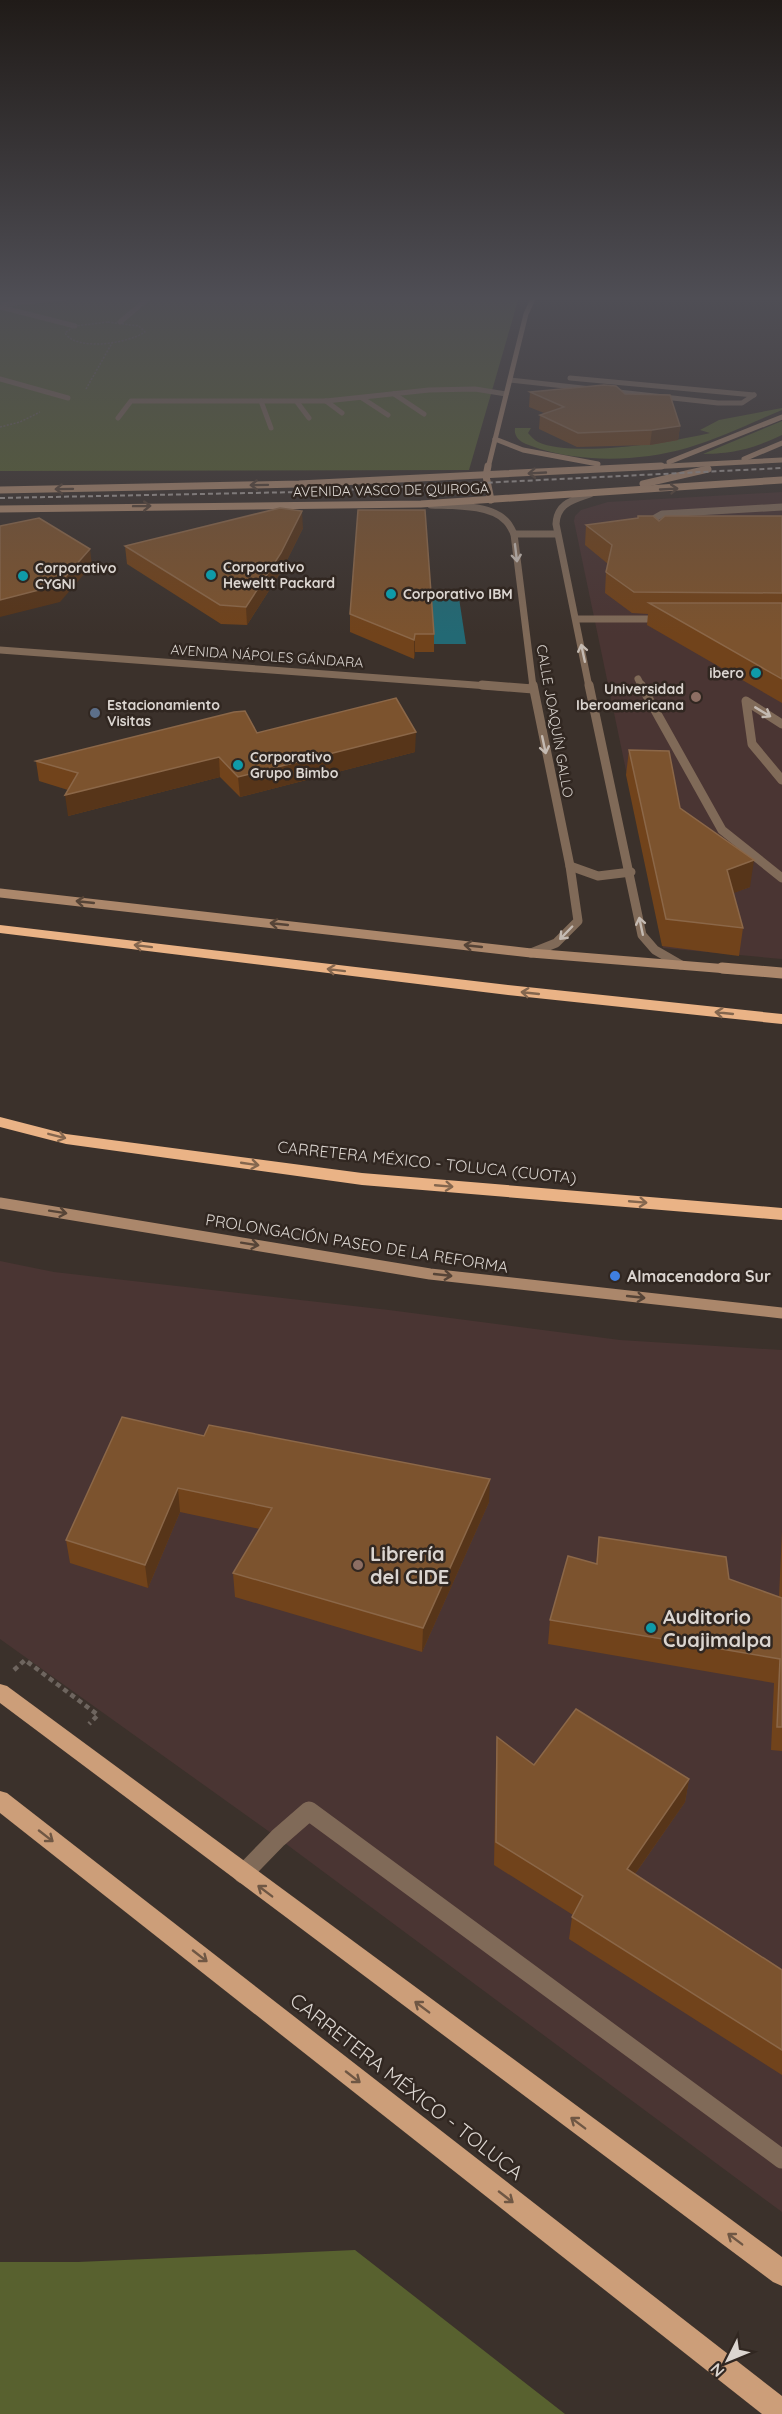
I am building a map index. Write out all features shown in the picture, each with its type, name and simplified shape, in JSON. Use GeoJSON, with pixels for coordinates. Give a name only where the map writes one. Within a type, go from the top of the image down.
{"type":"FeatureCollection","features":[{"type":"Feature","properties":{"kind":"highway"},"geometry":{"type":"LineString","coordinates":[[0,929],[496,989],[782,1019]]}},
{"type":"Feature","properties":{"kind":"highway","name":"CARRETERA MÉXICO - TOLUCA (CUOTA)"},"geometry":{"type":"LineString","coordinates":[[0,1122],[66,1139],[362,1179],[782,1214]]}},
{"type":"Feature","properties":{"kind":"main road"},"geometry":{"type":"LineString","coordinates":[[491,500],[486,476],[502,410]]}},
{"type":"Feature","properties":{"kind":"main road"},"geometry":{"type":"LineString","coordinates":[[658,466],[782,417]]}},
{"type":"Feature","properties":{"kind":"main road"},"geometry":{"type":"LineString","coordinates":[[495,439],[523,450],[573,461],[641,467]]}},
{"type":"Feature","properties":{"kind":"main road"},"geometry":{"type":"LineString","coordinates":[[590,494],[665,480],[731,463],[782,443]]}},
{"type":"Feature","properties":{"kind":"main road","name":"AVENIDA VASCO DE QUIROGA"},"geometry":{"type":"LineString","coordinates":[[0,490],[299,484],[782,460]]}},
{"type":"Feature","properties":{"kind":"main road","name":"AVENIDA VASCO DE QUIROGA"},"geometry":{"type":"LineString","coordinates":[[0,509],[421,504],[782,480]]}},
{"type":"Feature","properties":{"kind":"main road"},"geometry":{"type":"LineString","coordinates":[[0,893],[531,953],[782,973]]}},
{"type":"Feature","properties":{"kind":"main road","name":"PROLONGACIÓN PASEO DE LA REFORMA"},"geometry":{"type":"LineString","coordinates":[[0,1203],[430,1274],[782,1313]]}},
{"type":"Feature","properties":{"kind":"main road"},"geometry":{"type":"LineString","coordinates":[[0,1692],[782,2273]]}},
{"type":"Feature","properties":{"kind":"main road","name":"CARRETERA MÉXICO - TOLUCA"},"geometry":{"type":"LineString","coordinates":[[0,1800],[782,2413]]}},
{"type":"Feature","properties":{"kind":"street"},"geometry":{"type":"LineString","coordinates":[[118,418],[124,410]]}},
{"type":"Feature","properties":{"kind":"street"},"geometry":{"type":"LineString","coordinates":[[264,410],[271,428]]}},
{"type":"Feature","properties":{"kind":"street"},"geometry":{"type":"LineString","coordinates":[[303,410],[309,418]]}},
{"type":"Feature","properties":{"kind":"street"},"geometry":{"type":"LineString","coordinates":[[338,410],[342,413]]}},
{"type":"Feature","properties":{"kind":"street"},"geometry":{"type":"LineString","coordinates":[[380,410],[388,415]]}},
{"type":"Feature","properties":{"kind":"street"},"geometry":{"type":"LineString","coordinates":[[417,410],[424,414]]}},
{"type":"Feature","properties":{"kind":"street"},"geometry":{"type":"LineString","coordinates":[[590,494],[563,504],[558,510],[554,518],[557,534],[631,872],[642,935],[655,950],[681,965]]}},
{"type":"Feature","properties":{"kind":"street"},"geometry":{"type":"LineString","coordinates":[[421,504],[479,510],[506,521],[514,534],[557,534]]}},
{"type":"Feature","properties":{"kind":"street"},"geometry":{"type":"LineString","coordinates":[[657,536],[655,518],[662,514],[782,507]]}},
{"type":"Feature","properties":{"kind":"street","name":"CALLE JOAQUÍN GALLO"},"geometry":{"type":"LineString","coordinates":[[514,534],[533,689],[570,866],[578,921],[556,943],[531,953]]}},
{"type":"Feature","properties":{"kind":"street"},"geometry":{"type":"LineString","coordinates":[[576,619],[676,619]]}},
{"type":"Feature","properties":{"kind":"street","name":"AVENIDA NÁPOLES GÁNDARA"},"geometry":{"type":"LineString","coordinates":[[0,650],[533,689]]}},
{"type":"Feature","properties":{"kind":"street"},"geometry":{"type":"LineString","coordinates":[[638,679],[722,830],[782,878]]}},
{"type":"Feature","properties":{"kind":"street"},"geometry":{"type":"LineString","coordinates":[[782,724],[746,701],[752,744],[782,780]]}},
{"type":"Feature","properties":{"kind":"street"},"geometry":{"type":"LineString","coordinates":[[570,866],[598,876],[631,872]]}},
{"type":"Feature","properties":{"kind":"street"},"geometry":{"type":"LineString","coordinates":[[243,1874],[278,1838],[309,1811],[782,2159]]}},
{"type":"Feature","properties":{"kind":"path"},"geometry":{"type":"LineString","coordinates":[[25,1660],[98,1715]]}},
{"type":"Feature","properties":{"kind":"shaded area","name":"Universidad Iberoamericana"},"geometry":{"type":"Polygon","coordinates":[[[782,492],[782,959],[663,948],[574,521],[575,516],[581,510],[608,502],[782,492]]]}},
{"type":"Feature","properties":{"kind":"shaded area"},"geometry":{"type":"Polygon","coordinates":[[[0,1261],[54,1272],[389,1310],[620,1340],[782,1350],[782,2212],[278,1838],[0,1639],[0,1261]]]}},
{"type":"Feature","properties":{"kind":"green space"},"geometry":{"type":"Polygon","coordinates":[[[0,410],[486,410],[469,470],[0,471],[0,410]]]}},
{"type":"Feature","properties":{"kind":"green space"},"geometry":{"type":"Polygon","coordinates":[[[782,410],[687,448],[632,458],[576,457],[558,454],[527,444],[519,440],[515,433],[515,428],[531,428],[528,433],[538,442],[554,447],[598,449],[710,433],[700,430],[719,420],[782,410]]]}},
{"type":"Feature","properties":{"kind":"green space"},"geometry":{"type":"Polygon","coordinates":[[[782,421],[782,435],[771,440],[735,451],[703,454],[782,421]]]}},
{"type":"Feature","properties":{"kind":"green space"},"geometry":{"type":"Polygon","coordinates":[[[355,2250],[565,2414],[0,2414],[0,2262],[78,2262],[355,2250]]]}},
{"type":"Feature","properties":{"kind":"water"},"geometry":{"type":"Polygon","coordinates":[[[459,598],[466,644],[433,644],[430,599],[459,598]]]}},
{"type":"Feature","properties":{"kind":"building"},"geometry":{"type":"Polygon","coordinates":[[[556,410],[675,410],[680,426],[652,430],[578,433],[540,415],[556,410]]]}},
{"type":"Feature","properties":{"kind":"building","name":"Corporativo Heweltt Packard"},"geometry":{"type":"Polygon","coordinates":[[[280,508],[302,511],[281,553],[246,607],[220,605],[125,546],[280,508]]]}},
{"type":"Feature","properties":{"kind":"building","name":"Corporativo IBM"},"geometry":{"type":"Polygon","coordinates":[[[358,510],[425,510],[434,634],[415,634],[414,640],[350,614],[358,510]]]}},
{"type":"Feature","properties":{"kind":"building"},"geometry":{"type":"Polygon","coordinates":[[[638,516],[653,516],[659,521],[665,516],[782,516],[782,593],[634,592],[606,572],[612,545],[586,525],[638,518],[638,516]]]}},
{"type":"Feature","properties":{"kind":"building","name":"Corporativo CYGNI"},"geometry":{"type":"Polygon","coordinates":[[[39,518],[90,549],[58,585],[0,600],[0,526],[39,518]]]}},
{"type":"Feature","properties":{"kind":"building"},"geometry":{"type":"Polygon","coordinates":[[[649,603],[782,603],[782,679],[649,603]]]}},
{"type":"Feature","properties":{"kind":"building"},"geometry":{"type":"Polygon","coordinates":[[[396,698],[416,732],[238,777],[219,757],[65,795],[78,773],[36,761],[234,712],[245,711],[257,733],[396,698]]]}},
{"type":"Feature","properties":{"kind":"building"},"geometry":{"type":"Polygon","coordinates":[[[629,750],[669,751],[680,808],[754,860],[727,870],[743,928],[666,919],[629,750]]]}},
{"type":"Feature","properties":{"kind":"building"},"geometry":{"type":"Polygon","coordinates":[[[122,1417],[204,1436],[209,1425],[490,1479],[423,1628],[233,1573],[272,1508],[178,1488],[145,1565],[66,1540],[122,1417]]]}},
{"type":"Feature","properties":{"kind":"building","name":"Auditorio Cuajimalpa"},"geometry":{"type":"Polygon","coordinates":[[[599,1537],[726,1557],[729,1579],[782,1598],[782,1727],[777,1727],[780,1659],[550,1620],[568,1556],[597,1564],[599,1537]]]}},
{"type":"Feature","properties":{"kind":"building"},"geometry":{"type":"Polygon","coordinates":[[[576,1709],[689,1779],[627,1869],[782,1970],[782,2050],[572,1917],[583,1896],[496,1842],[497,1737],[534,1765],[576,1709]]]}},
{"type":"Feature","properties":{"kind":"railway"},"geometry":{"type":"LineString","coordinates":[[0,498],[300,492],[782,468]]}},
{"type":"Feature","properties":{"kind":"place","name":"Corporativo Heweltt Packard"},"geometry":{"type":"Point","coordinates":[211,575]}},
{"type":"Feature","properties":{"kind":"place","name":"Corporativo CYGNI"},"geometry":{"type":"Point","coordinates":[23,576]}},
{"type":"Feature","properties":{"kind":"place","name":"Corporativo IBM"},"geometry":{"type":"Point","coordinates":[391,594]}},
{"type":"Feature","properties":{"kind":"place","name":"ibero"},"geometry":{"type":"Point","coordinates":[756,673]}},
{"type":"Feature","properties":{"kind":"place","name":"Universidad Iberoamericana"},"geometry":{"type":"Point","coordinates":[696,697]}},
{"type":"Feature","properties":{"kind":"place","name":"Estacionamiento Visitas"},"geometry":{"type":"Point","coordinates":[95,713]}},
{"type":"Feature","properties":{"kind":"place","name":"Corporativo Grupo Bimbo"},"geometry":{"type":"Point","coordinates":[238,765]}},
{"type":"Feature","properties":{"kind":"place","name":"Almacenadora Sur"},"geometry":{"type":"Point","coordinates":[615,1276]}},
{"type":"Feature","properties":{"kind":"place","name":"Librería del CIDE"},"geometry":{"type":"Point","coordinates":[358,1565]}},
{"type":"Feature","properties":{"kind":"place","name":"Auditorio Cuajimalpa"},"geometry":{"type":"Point","coordinates":[651,1628]}}]}
